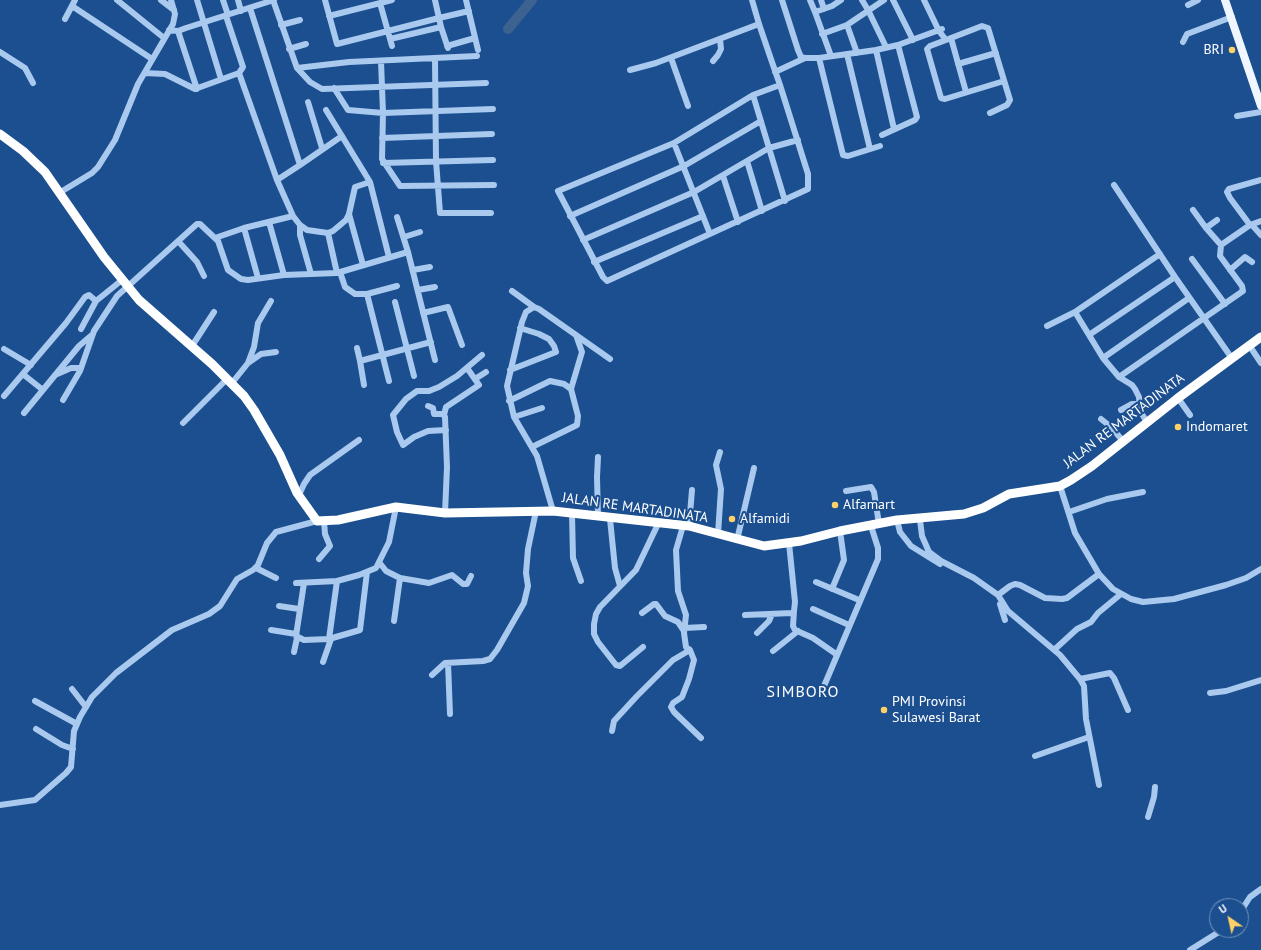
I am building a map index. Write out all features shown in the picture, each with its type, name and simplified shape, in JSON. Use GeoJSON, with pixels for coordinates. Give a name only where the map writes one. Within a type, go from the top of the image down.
{"type":"FeatureCollection","features":[{"type":"Feature","properties":{"kind":"highway"},"geometry":{"type":"LineString","coordinates":[[0,134],[33,160],[45,172],[124,283],[148,309],[192,346],[230,381],[254,410],[294,481],[298,494],[321,521]]}},
{"type":"Feature","properties":{"kind":"highway","name":"JALAN RE MARTADINATA"},"geometry":{"type":"LineString","coordinates":[[321,521],[349,518],[396,506],[446,514],[553,511],[610,519],[658,522],[686,526],[764,546],[801,541],[840,531],[897,520],[920,520],[964,514],[983,508],[1009,494],[1060,486],[1092,466],[1231,357],[1261,337]]}},
{"type":"Feature","properties":{"kind":"main road"},"geometry":{"type":"LineString","coordinates":[[1225,0],[1261,106]]}},
{"type":"Feature","properties":{"kind":"street"},"geometry":{"type":"LineString","coordinates":[[117,0],[164,38]]}},
{"type":"Feature","properties":{"kind":"street"},"geometry":{"type":"LineString","coordinates":[[161,0],[174,10]]}},
{"type":"Feature","properties":{"kind":"street"},"geometry":{"type":"LineString","coordinates":[[59,193],[92,173],[98,167],[115,140],[130,102],[152,59],[174,24],[174,10],[171,0]]}},
{"type":"Feature","properties":{"kind":"street"},"geometry":{"type":"LineString","coordinates":[[197,0],[221,79]]}},
{"type":"Feature","properties":{"kind":"street"},"geometry":{"type":"LineString","coordinates":[[145,73],[165,74],[193,89],[197,89],[239,72],[242,67],[223,0]]}},
{"type":"Feature","properties":{"kind":"street"},"geometry":{"type":"LineString","coordinates":[[238,0],[241,11]]}},
{"type":"Feature","properties":{"kind":"street"},"geometry":{"type":"LineString","coordinates":[[169,30],[178,31],[274,0],[289,49],[298,68],[310,82],[322,89],[486,83]]}},
{"type":"Feature","properties":{"kind":"street"},"geometry":{"type":"LineString","coordinates":[[325,0],[337,44],[469,11]]}},
{"type":"Feature","properties":{"kind":"street"},"geometry":{"type":"LineString","coordinates":[[329,16],[392,0]]}},
{"type":"Feature","properties":{"kind":"street"},"geometry":{"type":"LineString","coordinates":[[435,0],[441,27],[448,48],[475,38]]}},
{"type":"Feature","properties":{"kind":"street"},"geometry":{"type":"LineString","coordinates":[[298,68],[349,62],[435,59],[478,53],[466,0]]}},
{"type":"Feature","properties":{"kind":"street"},"geometry":{"type":"LineString","coordinates":[[752,0],[759,24],[780,85],[798,140],[808,174],[810,184],[808,189],[785,201],[607,280],[599,272],[558,192],[674,142],[753,95],[780,85]]}},
{"type":"Feature","properties":{"kind":"street"},"geometry":{"type":"LineString","coordinates":[[782,0],[799,54],[805,58]]}},
{"type":"Feature","properties":{"kind":"street"},"geometry":{"type":"LineString","coordinates":[[810,0],[831,56]]}},
{"type":"Feature","properties":{"kind":"street"},"geometry":{"type":"LineString","coordinates":[[821,0],[824,9]]}},
{"type":"Feature","properties":{"kind":"street"},"geometry":{"type":"LineString","coordinates":[[814,12],[835,5],[841,0]]}},
{"type":"Feature","properties":{"kind":"street"},"geometry":{"type":"LineString","coordinates":[[862,0],[886,47]]}},
{"type":"Feature","properties":{"kind":"street"},"geometry":{"type":"LineString","coordinates":[[822,34],[847,25],[884,0]]}},
{"type":"Feature","properties":{"kind":"street"},"geometry":{"type":"LineString","coordinates":[[893,0],[913,40]]}},
{"type":"Feature","properties":{"kind":"street"},"geometry":{"type":"LineString","coordinates":[[924,0],[944,34]]}},
{"type":"Feature","properties":{"kind":"street"},"geometry":{"type":"LineString","coordinates":[[928,0],[958,64],[966,92]]}},
{"type":"Feature","properties":{"kind":"street"},"geometry":{"type":"LineString","coordinates":[[1188,5],[1198,0]]}},
{"type":"Feature","properties":{"kind":"street"},"geometry":{"type":"LineString","coordinates":[[65,19],[73,3],[152,59]]}},
{"type":"Feature","properties":{"kind":"street"},"geometry":{"type":"LineString","coordinates":[[380,3],[392,46]]}},
{"type":"Feature","properties":{"kind":"street"},"geometry":{"type":"LineString","coordinates":[[250,8],[300,165]]}},
{"type":"Feature","properties":{"kind":"street"},"geometry":{"type":"LineString","coordinates":[[1183,42],[1188,34],[1232,18]]}},
{"type":"Feature","properties":{"kind":"street"},"geometry":{"type":"LineString","coordinates":[[281,25],[300,20]]}},
{"type":"Feature","properties":{"kind":"street"},"geometry":{"type":"LineString","coordinates":[[630,70],[671,58],[759,24]]}},
{"type":"Feature","properties":{"kind":"street"},"geometry":{"type":"LineString","coordinates":[[847,25],[857,53]]}},
{"type":"Feature","properties":{"kind":"street"},"geometry":{"type":"LineString","coordinates":[[775,72],[805,58],[819,58],[876,50],[913,40],[966,31],[985,26],[988,28],[1010,102],[990,112]]}},
{"type":"Feature","properties":{"kind":"street"},"geometry":{"type":"LineString","coordinates":[[390,39],[441,27]]}},
{"type":"Feature","properties":{"kind":"street"},"geometry":{"type":"LineString","coordinates":[[178,31],[197,89]]}},
{"type":"Feature","properties":{"kind":"street"},"geometry":{"type":"LineString","coordinates":[[944,34],[927,49],[940,96],[944,99],[1004,81]]}},
{"type":"Feature","properties":{"kind":"street"},"geometry":{"type":"LineString","coordinates":[[713,61],[721,48],[720,39]]}},
{"type":"Feature","properties":{"kind":"street"},"geometry":{"type":"LineString","coordinates":[[289,49],[306,44]]}},
{"type":"Feature","properties":{"kind":"street"},"geometry":{"type":"LineString","coordinates":[[882,135],[915,120],[917,116],[898,45]]}},
{"type":"Feature","properties":{"kind":"street"},"geometry":{"type":"LineString","coordinates":[[876,50],[894,129]]}},
{"type":"Feature","properties":{"kind":"street"},"geometry":{"type":"LineString","coordinates":[[0,52],[25,68],[33,83]]}},
{"type":"Feature","properties":{"kind":"street"},"geometry":{"type":"LineString","coordinates":[[958,64],[996,53]]}},
{"type":"Feature","properties":{"kind":"street"},"geometry":{"type":"LineString","coordinates":[[847,54],[870,149]]}},
{"type":"Feature","properties":{"kind":"street"},"geometry":{"type":"LineString","coordinates":[[671,58],[688,106]]}},
{"type":"Feature","properties":{"kind":"street"},"geometry":{"type":"LineString","coordinates":[[819,58],[842,153],[848,156],[880,146]]}},
{"type":"Feature","properties":{"kind":"street"},"geometry":{"type":"LineString","coordinates":[[435,59],[437,136],[436,162],[440,212],[491,213]]}},
{"type":"Feature","properties":{"kind":"street"},"geometry":{"type":"LineString","coordinates":[[381,61],[383,113],[382,159],[400,186],[494,185]]}},
{"type":"Feature","properties":{"kind":"street"},"geometry":{"type":"LineString","coordinates":[[239,72],[277,180],[293,216],[300,225],[307,230],[328,233],[338,227],[350,214]]}},
{"type":"Feature","properties":{"kind":"street"},"geometry":{"type":"LineString","coordinates":[[334,88],[348,110],[383,113],[493,109]]}},
{"type":"Feature","properties":{"kind":"street"},"geometry":{"type":"LineString","coordinates":[[753,95],[785,201]]}},
{"type":"Feature","properties":{"kind":"street"},"geometry":{"type":"LineString","coordinates":[[308,102],[322,148]]}},
{"type":"Feature","properties":{"kind":"street"},"geometry":{"type":"LineString","coordinates":[[326,110],[370,182],[389,257]]}},
{"type":"Feature","properties":{"kind":"street"},"geometry":{"type":"LineString","coordinates":[[1237,116],[1261,112]]}},
{"type":"Feature","properties":{"kind":"street"},"geometry":{"type":"LineString","coordinates":[[570,216],[684,166],[761,121]]}},
{"type":"Feature","properties":{"kind":"street"},"geometry":{"type":"LineString","coordinates":[[382,138],[492,134]]}},
{"type":"Feature","properties":{"kind":"street"},"geometry":{"type":"LineString","coordinates":[[277,180],[322,148],[342,136]]}},
{"type":"Feature","properties":{"kind":"street"},"geometry":{"type":"LineString","coordinates":[[583,240],[694,192],[769,148],[798,140]]}},
{"type":"Feature","properties":{"kind":"street"},"geometry":{"type":"LineString","coordinates":[[674,142],[710,234]]}},
{"type":"Feature","properties":{"kind":"street"},"geometry":{"type":"LineString","coordinates":[[384,163],[493,160]]}},
{"type":"Feature","properties":{"kind":"street"},"geometry":{"type":"LineString","coordinates":[[747,161],[762,211]]}},
{"type":"Feature","properties":{"kind":"street"},"geometry":{"type":"LineString","coordinates":[[723,176],[738,222]]}},
{"type":"Feature","properties":{"kind":"street"},"geometry":{"type":"LineString","coordinates":[[1261,180],[1229,189],[1227,192],[1251,225],[1261,235]]}},
{"type":"Feature","properties":{"kind":"street"},"geometry":{"type":"LineString","coordinates":[[364,265],[350,214],[354,189],[356,186],[370,182]]}},
{"type":"Feature","properties":{"kind":"street"},"geometry":{"type":"LineString","coordinates":[[1114,184],[1189,298],[1205,318],[1231,357]]}},
{"type":"Feature","properties":{"kind":"street"},"geometry":{"type":"LineString","coordinates":[[1119,377],[1244,290],[1220,256],[1221,245],[1193,210]]}},
{"type":"Feature","properties":{"kind":"street"},"geometry":{"type":"LineString","coordinates":[[215,238],[244,228],[293,216]]}},
{"type":"Feature","properties":{"kind":"street"},"geometry":{"type":"LineString","coordinates":[[594,262],[703,216]]}},
{"type":"Feature","properties":{"kind":"street"},"geometry":{"type":"LineString","coordinates":[[397,217],[413,270],[435,360]]}},
{"type":"Feature","properties":{"kind":"street"},"geometry":{"type":"LineString","coordinates":[[1206,228],[1217,220]]}},
{"type":"Feature","properties":{"kind":"street"},"geometry":{"type":"LineString","coordinates":[[1221,245],[1251,225],[1261,221]]}},
{"type":"Feature","properties":{"kind":"street"},"geometry":{"type":"LineString","coordinates":[[269,222],[284,275]]}},
{"type":"Feature","properties":{"kind":"street"},"geometry":{"type":"LineString","coordinates":[[81,330],[96,301],[124,283],[178,241],[197,224],[200,224],[215,238],[220,246],[229,272],[244,280],[284,275],[339,272],[408,252]]}},
{"type":"Feature","properties":{"kind":"street"},"geometry":{"type":"LineString","coordinates":[[300,225],[300,235],[311,274]]}},
{"type":"Feature","properties":{"kind":"street"},"geometry":{"type":"LineString","coordinates":[[244,228],[258,278]]}},
{"type":"Feature","properties":{"kind":"street"},"geometry":{"type":"LineString","coordinates":[[404,237],[420,232]]}},
{"type":"Feature","properties":{"kind":"street"},"geometry":{"type":"LineString","coordinates":[[328,233],[339,272],[348,290],[355,294],[367,294],[397,286]]}},
{"type":"Feature","properties":{"kind":"street"},"geometry":{"type":"LineString","coordinates":[[178,241],[198,264],[204,276]]}},
{"type":"Feature","properties":{"kind":"street"},"geometry":{"type":"LineString","coordinates":[[1047,326],[1076,312],[1160,254]]}},
{"type":"Feature","properties":{"kind":"street"},"geometry":{"type":"LineString","coordinates":[[1230,270],[1245,257],[1252,262]]}},
{"type":"Feature","properties":{"kind":"street"},"geometry":{"type":"LineString","coordinates":[[1192,259],[1225,304]]}},
{"type":"Feature","properties":{"kind":"street"},"geometry":{"type":"LineString","coordinates":[[413,270],[430,267]]}},
{"type":"Feature","properties":{"kind":"street"},"geometry":{"type":"LineString","coordinates":[[1089,335],[1175,277]]}},
{"type":"Feature","properties":{"kind":"street"},"geometry":{"type":"LineString","coordinates":[[64,400],[81,368],[93,334],[124,283]]}},
{"type":"Feature","properties":{"kind":"street"},"geometry":{"type":"LineString","coordinates":[[418,290],[435,287]]}},
{"type":"Feature","properties":{"kind":"street"},"geometry":{"type":"LineString","coordinates":[[512,291],[610,359]]}},
{"type":"Feature","properties":{"kind":"street"},"geometry":{"type":"LineString","coordinates":[[367,294],[383,355],[388,381]]}},
{"type":"Feature","properties":{"kind":"street"},"geometry":{"type":"LineString","coordinates":[[4,396],[14,383],[24,375],[85,297],[89,296],[96,301]]}},
{"type":"Feature","properties":{"kind":"street"},"geometry":{"type":"LineString","coordinates":[[1103,358],[1189,298]]}},
{"type":"Feature","properties":{"kind":"street"},"geometry":{"type":"LineString","coordinates":[[248,363],[254,347],[258,323],[271,301]]}},
{"type":"Feature","properties":{"kind":"street"},"geometry":{"type":"LineString","coordinates":[[395,302],[414,376]]}},
{"type":"Feature","properties":{"kind":"street"},"geometry":{"type":"LineString","coordinates":[[423,313],[448,307],[462,345]]}},
{"type":"Feature","properties":{"kind":"street"},"geometry":{"type":"LineString","coordinates":[[534,307],[526,312],[520,328],[507,386],[509,402],[514,417],[532,447],[544,476],[553,511]]}},
{"type":"Feature","properties":{"kind":"street"},"geometry":{"type":"LineString","coordinates":[[192,346],[214,312]]}},
{"type":"Feature","properties":{"kind":"street"},"geometry":{"type":"LineString","coordinates":[[1076,312],[1103,358],[1119,377],[1132,385],[1139,397],[1140,411],[1147,422]]}},
{"type":"Feature","properties":{"kind":"street"},"geometry":{"type":"LineString","coordinates":[[510,370],[556,352],[549,339],[520,328]]}},
{"type":"Feature","properties":{"kind":"street"},"geometry":{"type":"LineString","coordinates":[[24,413],[84,340],[93,334]]}},
{"type":"Feature","properties":{"kind":"street"},"geometry":{"type":"LineString","coordinates":[[532,447],[577,425],[578,416],[571,389],[582,352],[575,334]]}},
{"type":"Feature","properties":{"kind":"street"},"geometry":{"type":"LineString","coordinates":[[360,361],[406,347],[431,342]]}},
{"type":"Feature","properties":{"kind":"street"},"geometry":{"type":"LineString","coordinates":[[1250,345],[1261,363]]}},
{"type":"Feature","properties":{"kind":"street"},"geometry":{"type":"LineString","coordinates":[[358,348],[364,385]]}},
{"type":"Feature","properties":{"kind":"street"},"geometry":{"type":"LineString","coordinates":[[4,349],[31,365]]}},
{"type":"Feature","properties":{"kind":"street"},"geometry":{"type":"LineString","coordinates":[[183,423],[248,363],[261,354],[276,352]]}},
{"type":"Feature","properties":{"kind":"street"},"geometry":{"type":"LineString","coordinates":[[446,430],[428,431],[414,437],[403,445],[397,432],[393,415],[406,398],[417,391],[429,391],[439,387],[467,368],[482,354]]}},
{"type":"Feature","properties":{"kind":"street"},"geometry":{"type":"LineString","coordinates":[[54,376],[70,368],[81,368]]}},
{"type":"Feature","properties":{"kind":"street"},"geometry":{"type":"LineString","coordinates":[[446,514],[446,430],[444,415],[446,407],[479,385],[467,368]]}},
{"type":"Feature","properties":{"kind":"street"},"geometry":{"type":"LineString","coordinates":[[475,379],[486,372]]}},
{"type":"Feature","properties":{"kind":"street"},"geometry":{"type":"LineString","coordinates":[[24,375],[43,390]]}},
{"type":"Feature","properties":{"kind":"street"},"geometry":{"type":"LineString","coordinates":[[509,402],[550,381],[564,384],[571,389]]}},
{"type":"Feature","properties":{"kind":"street"},"geometry":{"type":"LineString","coordinates":[[1178,398],[1190,415]]}},
{"type":"Feature","properties":{"kind":"street"},"geometry":{"type":"LineString","coordinates":[[1121,410],[1132,404],[1139,404]]}},
{"type":"Feature","properties":{"kind":"street"},"geometry":{"type":"LineString","coordinates":[[428,406],[433,407],[434,414],[444,415]]}},
{"type":"Feature","properties":{"kind":"street"},"geometry":{"type":"LineString","coordinates":[[514,417],[542,408]]}},
{"type":"Feature","properties":{"kind":"street"},"geometry":{"type":"LineString","coordinates":[[1101,419],[1111,427],[1123,441]]}},
{"type":"Feature","properties":{"kind":"street"},"geometry":{"type":"LineString","coordinates":[[298,494],[310,476],[359,440]]}},
{"type":"Feature","properties":{"kind":"street"},"geometry":{"type":"LineString","coordinates":[[718,534],[721,489],[716,465],[720,452]]}},
{"type":"Feature","properties":{"kind":"street"},"geometry":{"type":"LineString","coordinates":[[598,457],[598,517]]}},
{"type":"Feature","properties":{"kind":"street"},"geometry":{"type":"LineString","coordinates":[[737,540],[754,468]]}},
{"type":"Feature","properties":{"kind":"street"},"geometry":{"type":"LineString","coordinates":[[1060,486],[1081,546],[1099,574],[1113,589],[1121,594],[1143,602],[1174,599],[1226,585],[1246,578],[1261,569]]}},
{"type":"Feature","properties":{"kind":"street"},"geometry":{"type":"LineString","coordinates":[[824,686],[878,556],[874,492],[872,488],[846,491]]}},
{"type":"Feature","properties":{"kind":"street"},"geometry":{"type":"LineString","coordinates":[[692,490],[686,526],[676,550],[678,591],[686,615],[684,630],[686,647],[690,650],[694,660],[682,697],[673,702],[671,707],[674,712],[701,738]]}},
{"type":"Feature","properties":{"kind":"street"},"geometry":{"type":"LineString","coordinates":[[1069,512],[1107,499],[1143,492]]}},
{"type":"Feature","properties":{"kind":"street"},"geometry":{"type":"LineString","coordinates":[[296,583],[337,581],[376,568],[389,542],[396,506]]}},
{"type":"Feature","properties":{"kind":"street"},"geometry":{"type":"LineString","coordinates":[[432,675],[440,666],[448,663],[473,662],[490,659],[509,632],[524,603],[527,593],[526,565],[536,511]]}},
{"type":"Feature","properties":{"kind":"street"},"geometry":{"type":"LineString","coordinates":[[572,514],[573,558],[581,581]]}},
{"type":"Feature","properties":{"kind":"street"},"geometry":{"type":"LineString","coordinates":[[610,519],[615,568],[620,586]]}},
{"type":"Feature","properties":{"kind":"street"},"geometry":{"type":"LineString","coordinates":[[897,520],[900,532],[911,546],[973,579],[998,596],[1005,611]]}},
{"type":"Feature","properties":{"kind":"street"},"geometry":{"type":"LineString","coordinates":[[920,520],[922,536],[931,557]]}},
{"type":"Feature","properties":{"kind":"street"},"geometry":{"type":"LineString","coordinates":[[0,805],[35,800],[69,770],[73,749],[72,742],[77,724],[86,707],[102,686],[153,643],[172,630],[215,611],[239,578],[256,568],[267,542],[276,532],[321,521],[330,546],[319,559]]}},
{"type":"Feature","properties":{"kind":"street"},"geometry":{"type":"LineString","coordinates":[[643,647],[620,666],[616,665],[600,646],[594,634],[596,614],[636,570],[658,522]]}},
{"type":"Feature","properties":{"kind":"street"},"geometry":{"type":"LineString","coordinates":[[832,589],[844,560],[840,531]]}},
{"type":"Feature","properties":{"kind":"street"},"geometry":{"type":"LineString","coordinates":[[789,543],[796,602],[794,611],[794,628],[813,638],[836,654]]}},
{"type":"Feature","properties":{"kind":"street"},"geometry":{"type":"LineString","coordinates":[[379,562],[386,571],[400,578],[429,583],[452,575],[463,584],[466,584],[471,576]]}},
{"type":"Feature","properties":{"kind":"street"},"geometry":{"type":"LineString","coordinates":[[256,568],[276,578]]}},
{"type":"Feature","properties":{"kind":"street"},"geometry":{"type":"LineString","coordinates":[[271,630],[296,636],[304,640],[330,639],[360,630],[367,572]]}},
{"type":"Feature","properties":{"kind":"street"},"geometry":{"type":"LineString","coordinates":[[998,596],[1010,586],[1015,584],[1020,585],[1045,598],[1067,598],[1099,574]]}},
{"type":"Feature","properties":{"kind":"street"},"geometry":{"type":"LineString","coordinates":[[394,621],[400,578]]}},
{"type":"Feature","properties":{"kind":"street"},"geometry":{"type":"LineString","coordinates":[[973,579],[993,595],[1005,611],[1054,650],[1080,679],[1084,686],[1085,712],[1099,785]]}},
{"type":"Feature","properties":{"kind":"street"},"geometry":{"type":"LineString","coordinates":[[323,662],[330,639],[337,581]]}},
{"type":"Feature","properties":{"kind":"street"},"geometry":{"type":"LineString","coordinates":[[816,582],[859,600]]}},
{"type":"Feature","properties":{"kind":"street"},"geometry":{"type":"LineString","coordinates":[[294,652],[299,609],[304,583]]}},
{"type":"Feature","properties":{"kind":"street"},"geometry":{"type":"LineString","coordinates":[[1054,650],[1077,629],[1091,622],[1098,613],[1121,594]]}},
{"type":"Feature","properties":{"kind":"street"},"geometry":{"type":"LineString","coordinates":[[642,613],[656,604],[665,616],[678,622],[684,630]]}},
{"type":"Feature","properties":{"kind":"street"},"geometry":{"type":"LineString","coordinates":[[279,606],[299,609]]}},
{"type":"Feature","properties":{"kind":"street"},"geometry":{"type":"LineString","coordinates":[[813,609],[849,625]]}},
{"type":"Feature","properties":{"kind":"street"},"geometry":{"type":"LineString","coordinates":[[745,615],[792,613],[794,611]]}},
{"type":"Feature","properties":{"kind":"street"},"geometry":{"type":"LineString","coordinates":[[757,633],[769,621],[772,614]]}},
{"type":"Feature","properties":{"kind":"street"},"geometry":{"type":"LineString","coordinates":[[684,630],[704,627]]}},
{"type":"Feature","properties":{"kind":"street"},"geometry":{"type":"LineString","coordinates":[[774,651],[798,631]]}},
{"type":"Feature","properties":{"kind":"street"},"geometry":{"type":"LineString","coordinates":[[612,731],[614,721],[646,686],[673,660],[690,650]]}},
{"type":"Feature","properties":{"kind":"street"},"geometry":{"type":"LineString","coordinates":[[448,663],[450,714]]}},
{"type":"Feature","properties":{"kind":"street"},"geometry":{"type":"LineString","coordinates":[[1080,679],[1110,673],[1114,678],[1128,710]]}},
{"type":"Feature","properties":{"kind":"street"},"geometry":{"type":"LineString","coordinates":[[1210,693],[1226,691],[1261,680]]}},
{"type":"Feature","properties":{"kind":"street"},"geometry":{"type":"LineString","coordinates":[[72,689],[86,707]]}},
{"type":"Feature","properties":{"kind":"street"},"geometry":{"type":"LineString","coordinates":[[35,701],[77,724]]}},
{"type":"Feature","properties":{"kind":"street"},"geometry":{"type":"LineString","coordinates":[[36,729],[62,745],[73,749]]}},
{"type":"Feature","properties":{"kind":"street"},"geometry":{"type":"LineString","coordinates":[[1035,756],[1089,737]]}},
{"type":"Feature","properties":{"kind":"street"},"geometry":{"type":"LineString","coordinates":[[1148,817],[1154,797],[1155,787]]}},
{"type":"Feature","properties":{"kind":"street"},"geometry":{"type":"LineString","coordinates":[[1249,899],[1261,889]]}},
{"type":"Feature","properties":{"kind":"street"},"geometry":{"type":"LineString","coordinates":[[1190,950],[1209,938]]}},
{"type":"Feature","properties":{"kind":"waterway"},"geometry":{"type":"LineString","coordinates":[[508,29],[532,0]]}},
{"type":"Feature","properties":{"kind":"place","name":"BRI"},"geometry":{"type":"Point","coordinates":[1232,50]}},
{"type":"Feature","properties":{"kind":"place","name":"Indomaret"},"geometry":{"type":"Point","coordinates":[1178,427]}},
{"type":"Feature","properties":{"kind":"place","name":"Alfamart"},"geometry":{"type":"Point","coordinates":[835,505]}},
{"type":"Feature","properties":{"kind":"place","name":"Alfamidi"},"geometry":{"type":"Point","coordinates":[732,519]}},
{"type":"Feature","properties":{"kind":"place","name":"PMI Provinsi Sulawesi Barat"},"geometry":{"type":"Point","coordinates":[884,710]}},
{"type":"Feature","properties":{"kind":"district","name":"SIMBORO"},"geometry":{"type":"Point","coordinates":[803,692]}}]}
